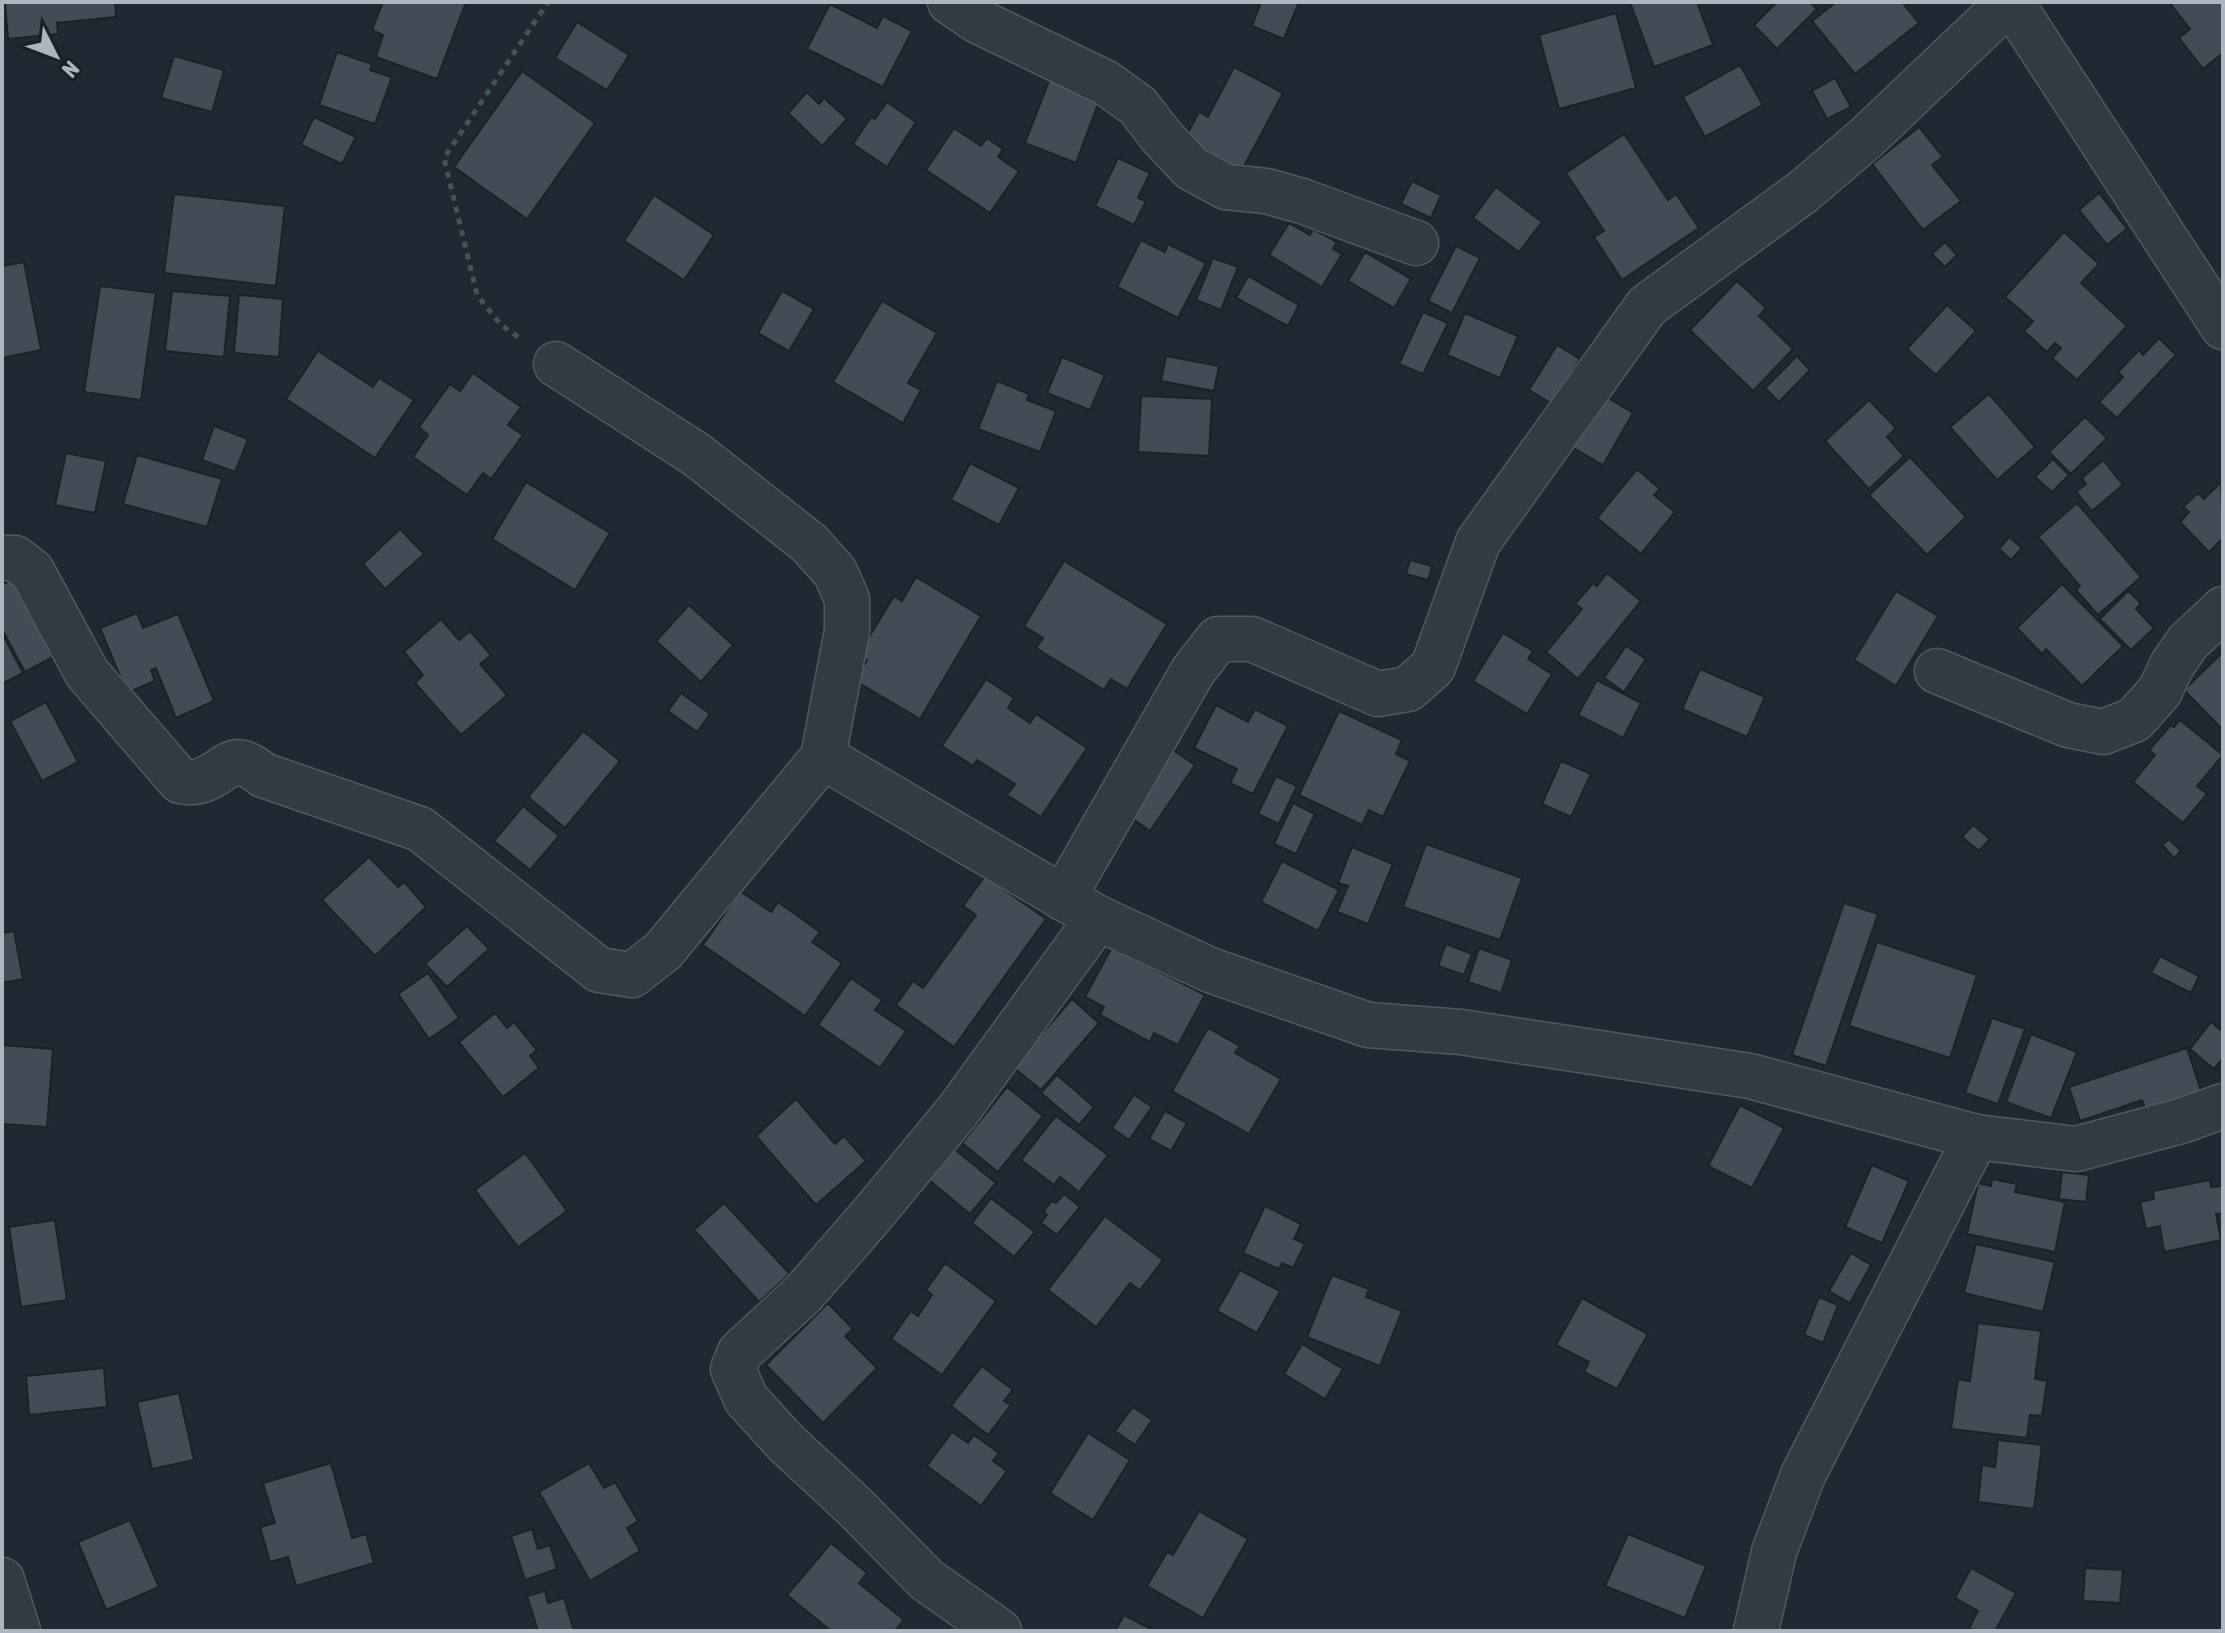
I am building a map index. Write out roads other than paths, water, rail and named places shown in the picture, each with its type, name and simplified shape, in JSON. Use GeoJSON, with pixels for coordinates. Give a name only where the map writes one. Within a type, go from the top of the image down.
{"type":"FeatureCollection","features":[{"type":"Feature","properties":{"kind":"street"},"geometry":{"type":"LineString","coordinates":[[950,2],[978,21],[1106,83],[1138,106],[1191,168],[1226,187],[1266,191],[1302,201],[1416,243]]}},
{"type":"Feature","properties":{"kind":"street"},"geometry":{"type":"LineString","coordinates":[[999,1631],[927,1580],[785,1442],[746,1399],[733,1369],[740,1352],[803,1294],[957,1112],[1080,908],[1193,671],[1218,639],[1252,639],[1378,694],[1408,689],[1433,667],[1478,542],[1647,306],[1804,191],[1866,138],[2010,2],[2223,327]]}},
{"type":"Feature","properties":{"kind":"street"},"geometry":{"type":"LineString","coordinates":[[2,558],[15,558],[32,571],[87,673],[180,781],[198,782],[234,762],[249,763],[263,775],[420,829],[599,970],[632,975],[663,951],[823,757],[847,631],[847,599],[835,572],[809,543],[697,455],[556,364]]}},
{"type":"Feature","properties":{"kind":"street"},"geometry":{"type":"LineString","coordinates":[[1937,671],[2068,725],[2103,732],[2134,720],[2160,691],[2172,665],[2188,642],[2223,609]]}},
{"type":"Feature","properties":{"kind":"street"},"geometry":{"type":"LineString","coordinates":[[823,757],[1080,908],[1210,970],[1368,1025],[1461,1032],[1750,1076],[1976,1137],[2076,1149],[2181,1121],[2223,1106]]}},
{"type":"Feature","properties":{"kind":"street"},"geometry":{"type":"LineString","coordinates":[[1756,1631],[1774,1552],[1803,1475],[1976,1137]]}},
{"type":"Feature","properties":{"kind":"street"},"geometry":{"type":"LineString","coordinates":[[2,1580],[18,1631]]}}]}
